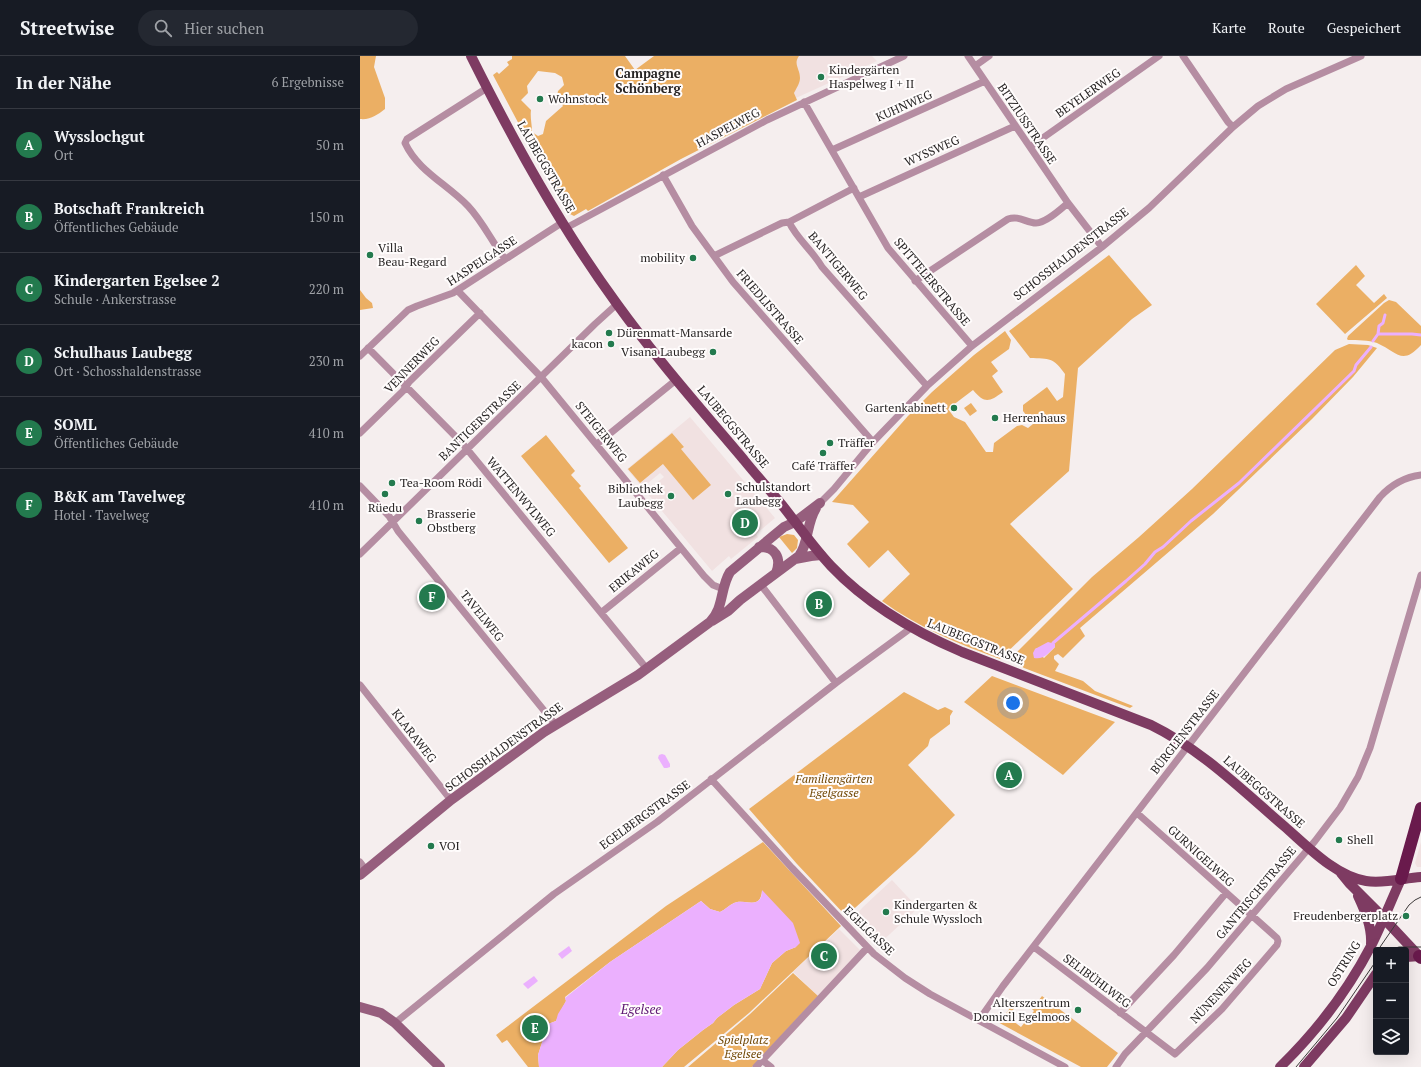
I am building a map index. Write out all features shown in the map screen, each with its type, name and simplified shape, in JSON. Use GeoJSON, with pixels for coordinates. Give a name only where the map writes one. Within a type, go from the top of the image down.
{"type":"FeatureCollection","features":[{"type":"Feature","properties":{"kind":"highway"},"geometry":{"type":"LineString","coordinates":[[1401,879],[1421,808]]}},
{"type":"Feature","properties":{"kind":"main road","name":"LAUBEGGSTRASSE"},"geometry":{"type":"LineString","coordinates":[[471,56],[521,152],[564,225],[617,304],[676,380],[821,555],[837,572],[883,610],[911,628],[962,652],[1151,725],[1188,746],[1218,769],[1340,872],[1420,956]]}},
{"type":"Feature","properties":{"kind":"main road","name":"LAUBEGGSTRASSE"},"geometry":{"type":"LineString","coordinates":[[1340,872],[1368,882],[1401,879]]}},
{"type":"Feature","properties":{"kind":"main road"},"geometry":{"type":"LineString","coordinates":[[1401,879],[1421,877]]}},
{"type":"Feature","properties":{"kind":"main road","name":"OSTRING"},"geometry":{"type":"LineString","coordinates":[[1280,1067],[1314,1030],[1341,995],[1370,947],[1401,879]]}},
{"type":"Feature","properties":{"kind":"main road"},"geometry":{"type":"LineString","coordinates":[[1356,890],[1367,916],[1371,935],[1370,947]]}},
{"type":"Feature","properties":{"kind":"main road"},"geometry":{"type":"LineString","coordinates":[[1409,956],[1420,956]]}},
{"type":"Feature","properties":{"kind":"main road"},"geometry":{"type":"LineString","coordinates":[[1304,1067],[1346,1018],[1373,978]]}},
{"type":"Feature","properties":{"kind":"street","name":"HASPELWEG"},"geometry":{"type":"LineString","coordinates":[[564,225],[767,120],[904,56]]}},
{"type":"Feature","properties":{"kind":"street","name":"BITZIUSSTRASSE"},"geometry":{"type":"LineString","coordinates":[[968,56],[1068,203],[1102,247]]}},
{"type":"Feature","properties":{"kind":"street"},"geometry":{"type":"LineString","coordinates":[[975,66],[989,56]]}},
{"type":"Feature","properties":{"kind":"street","name":"BEYELERWEG"},"geometry":{"type":"LineString","coordinates":[[1030,147],[1159,56]]}},
{"type":"Feature","properties":{"kind":"street"},"geometry":{"type":"LineString","coordinates":[[1183,56],[1228,122],[1233,127]]}},
{"type":"Feature","properties":{"kind":"street","name":"SCHOSSHALDENSTRASSE"},"geometry":{"type":"LineString","coordinates":[[710,622],[716,615],[725,581],[730,572],[784,527],[795,522],[820,503],[834,489],[873,442],[927,386],[972,346],[1102,247],[1148,208],[1233,127],[1258,106],[1286,89],[1361,56]]}},
{"type":"Feature","properties":{"kind":"street","name":"KUHNWEG"},"geometry":{"type":"LineString","coordinates":[[832,150],[986,81]]}},
{"type":"Feature","properties":{"kind":"street"},"geometry":{"type":"LineString","coordinates":[[487,88],[407,139],[405,142],[414,157],[426,170],[463,201],[473,212],[505,259]]}},
{"type":"Feature","properties":{"kind":"street","name":"SPITTELERSTRASSE"},"geometry":{"type":"LineString","coordinates":[[804,102],[888,248],[972,346]]}},
{"type":"Feature","properties":{"kind":"street","name":"WYSSWEG"},"geometry":{"type":"LineString","coordinates":[[859,196],[1015,126]]}},
{"type":"Feature","properties":{"kind":"street","name":"FRIEDLISTRASSE"},"geometry":{"type":"LineString","coordinates":[[663,175],[692,226],[733,282],[873,442]]}},
{"type":"Feature","properties":{"kind":"street"},"geometry":{"type":"LineString","coordinates":[[714,256],[782,223],[788,222],[854,188]]}},
{"type":"Feature","properties":{"kind":"street"},"geometry":{"type":"LineString","coordinates":[[916,281],[1008,219],[1018,218],[1038,223],[1068,203]]}},
{"type":"Feature","properties":{"kind":"street","name":"BANTIGERWEG"},"geometry":{"type":"LineString","coordinates":[[788,222],[817,258],[822,267],[927,386]]}},
{"type":"Feature","properties":{"kind":"street","name":"HASPELGASSE"},"geometry":{"type":"LineString","coordinates":[[368,348],[410,309],[458,291],[505,259],[564,225]]}},
{"type":"Feature","properties":{"kind":"street","name":"STEIGERWEG"},"geometry":{"type":"LineString","coordinates":[[458,291],[541,377],[681,548],[722,592]]}},
{"type":"Feature","properties":{"kind":"street","name":"BANTIGERSTRASSE"},"geometry":{"type":"LineString","coordinates":[[360,554],[617,304]]}},
{"type":"Feature","properties":{"kind":"street","name":"VENNERWEG"},"geometry":{"type":"LineString","coordinates":[[360,433],[480,313]]}},
{"type":"Feature","properties":{"kind":"street"},"geometry":{"type":"LineString","coordinates":[[360,356],[368,348]]}},
{"type":"Feature","properties":{"kind":"street","name":"WATTENWYLWEG"},"geometry":{"type":"LineString","coordinates":[[368,348],[467,449],[602,612],[647,669]]}},
{"type":"Feature","properties":{"kind":"street"},"geometry":{"type":"LineString","coordinates":[[597,444],[676,380]]}},
{"type":"Feature","properties":{"kind":"street","name":"BÜRGLENSTRASSE"},"geometry":{"type":"LineString","coordinates":[[979,1020],[990,1003],[1380,497],[1391,487],[1401,481],[1421,474]]}},
{"type":"Feature","properties":{"kind":"street","name":"TAVELWEG"},"geometry":{"type":"LineString","coordinates":[[360,486],[389,516],[398,531],[555,724]]}},
{"type":"Feature","properties":{"kind":"street","name":"SCHOSSHALDENSTRASSE"},"geometry":{"type":"LineString","coordinates":[[362,869],[451,800],[555,724],[647,669],[710,622],[724,615],[740,600],[795,559],[803,550],[810,518],[820,503]]}},
{"type":"Feature","properties":{"kind":"street"},"geometry":{"type":"LineString","coordinates":[[759,547],[768,547],[774,552],[778,561],[776,573]]}},
{"type":"Feature","properties":{"kind":"street","name":"ERIKAWEG"},"geometry":{"type":"LineString","coordinates":[[602,612],[681,548]]}},
{"type":"Feature","properties":{"kind":"street","name":"SCHOSSHALDENSTRASSE"},"geometry":{"type":"LineString","coordinates":[[795,559],[821,555]]}},
{"type":"Feature","properties":{"kind":"street","name":"GANTRISCHSTRASSE"},"geometry":{"type":"LineString","coordinates":[[1116,1067],[1126,1054],[1207,968],[1310,848],[1340,808],[1366,759],[1421,575]]}},
{"type":"Feature","properties":{"kind":"street"},"geometry":{"type":"LineString","coordinates":[[761,585],[836,683]]}},
{"type":"Feature","properties":{"kind":"street"},"geometry":{"type":"LineString","coordinates":[[722,592],[725,598],[740,600]]}},
{"type":"Feature","properties":{"kind":"street","name":"EGELBERGSTRASSE"},"geometry":{"type":"LineString","coordinates":[[395,1023],[577,876],[639,836],[836,683],[911,628]]}},
{"type":"Feature","properties":{"kind":"street","name":"KLARAWEG"},"geometry":{"type":"LineString","coordinates":[[360,685],[451,800]]}},
{"type":"Feature","properties":{"kind":"street","name":"EGELGASSE"},"geometry":{"type":"LineString","coordinates":[[711,779],[867,948],[912,983],[930,994],[1066,1067]]}},
{"type":"Feature","properties":{"kind":"street","name":"GURNIGELWEG"},"geometry":{"type":"LineString","coordinates":[[1137,813],[1251,916]]}},
{"type":"Feature","properties":{"kind":"street","name":"GANTRISCHSTRASSE"},"geometry":{"type":"LineString","coordinates":[[1120,1013],[1174,955],[1226,893]]}},
{"type":"Feature","properties":{"kind":"street","name":"NÜNENENWEG"},"geometry":{"type":"LineString","coordinates":[[1146,1033],[1173,1054],[1176,1054],[1235,996],[1278,943],[1278,939],[1251,916]]}},
{"type":"Feature","properties":{"kind":"street","name":"SELIBÜHLWEG"},"geometry":{"type":"LineString","coordinates":[[1034,947],[1146,1033]]}},
{"type":"Feature","properties":{"kind":"street"},"geometry":{"type":"LineString","coordinates":[[756,1067],[867,948]]}},
{"type":"Feature","properties":{"kind":"street"},"geometry":{"type":"LineString","coordinates":[[360,1007],[381,1013],[395,1023],[440,1067]]}},
{"type":"Feature","properties":{"kind":"street"},"geometry":{"type":"LineString","coordinates":[[762,1060],[771,1067]]}},
{"type":"Feature","properties":{"kind":"shaded area","name":"Kindergärten Haspelweg I + II"},"geometry":{"type":"Polygon","coordinates":[[[799,56],[872,56],[877,61],[796,98],[794,93],[800,78],[796,64],[799,56]]]}},
{"type":"Feature","properties":{"kind":"shaded area","name":"Schulstandort Laubegg"},"geometry":{"type":"Polygon","coordinates":[[[690,417],[775,518],[756,534],[758,537],[731,559],[729,556],[712,571],[627,469],[690,417]],[[672,433],[629,468],[640,483],[684,447],[672,433]],[[660,473],[647,484],[650,488],[664,477],[660,473]]]}},
{"type":"Feature","properties":{"kind":"shaded area"},"geometry":{"type":"Polygon","coordinates":[[[1421,842],[1421,867],[1417,867],[1415,863],[1421,842]]]}},
{"type":"Feature","properties":{"kind":"shaded area","name":"Kindergarten & Schule Wyssloch"},"geometry":{"type":"Polygon","coordinates":[[[892,880],[918,908],[877,946],[853,923],[852,920],[863,907],[892,880]]]}},
{"type":"Feature","properties":{"kind":"shaded area"},"geometry":{"type":"Polygon","coordinates":[[[839,929],[860,950],[818,996],[793,972],[839,929]]]}},
{"type":"Feature","properties":{"kind":"green space"},"geometry":{"type":"Polygon","coordinates":[[[360,56],[376,56],[374,67],[385,98],[385,109],[374,117],[367,119],[360,119],[360,56]]]}},
{"type":"Feature","properties":{"kind":"green space"},"geometry":{"type":"Polygon","coordinates":[[[512,56],[625,56],[635,70],[654,56],[799,56],[797,59],[797,64],[800,78],[799,84],[794,93],[797,100],[681,159],[588,211],[586,209],[574,216],[570,214],[531,147],[493,75],[497,72],[499,74],[509,65],[507,62],[512,59],[512,56]],[[538,71],[527,86],[528,93],[521,100],[531,110],[532,132],[538,136],[543,134],[546,121],[563,106],[557,97],[558,91],[564,85],[562,77],[555,73],[538,71]]]}},
{"type":"Feature","properties":{"kind":"green space"},"geometry":{"type":"Polygon","coordinates":[[[1109,255],[1152,305],[1132,319],[1078,368],[1069,471],[1010,524],[1073,589],[1000,659],[925,627],[896,611],[882,601],[910,574],[888,550],[869,568],[847,544],[869,522],[853,505],[832,502],[908,416],[932,392],[974,355],[1005,331],[1011,340],[1009,349],[991,362],[998,371],[992,376],[1003,392],[994,398],[987,400],[981,398],[973,390],[948,409],[954,417],[965,422],[986,452],[993,452],[994,443],[1017,426],[1022,425],[1028,428],[1033,424],[1023,411],[1023,405],[1047,387],[1057,401],[1063,397],[1065,374],[1057,364],[1050,360],[1030,358],[1009,331],[1109,255]]]}},
{"type":"Feature","properties":{"kind":"green space"},"geometry":{"type":"Polygon","coordinates":[[[1356,265],[1365,276],[1356,285],[1374,303],[1384,294],[1387,298],[1345,334],[1316,304],[1356,265]]]}},
{"type":"Feature","properties":{"kind":"green space"},"geometry":{"type":"Polygon","coordinates":[[[360,290],[372,303],[373,308],[360,310],[360,290]]]}},
{"type":"Feature","properties":{"kind":"green space"},"geometry":{"type":"Polygon","coordinates":[[[1389,300],[1396,302],[1421,326],[1421,345],[1409,355],[1399,355],[1374,342],[1347,339],[1348,336],[1389,300]]]}},
{"type":"Feature","properties":{"kind":"green space"},"geometry":{"type":"Polygon","coordinates":[[[1349,344],[1368,345],[1377,348],[1353,377],[1312,419],[1213,514],[1080,628],[1085,636],[1063,658],[1058,654],[1054,656],[1054,659],[1059,664],[1055,671],[1083,681],[1095,691],[1133,706],[1130,708],[1024,668],[1020,665],[1019,658],[1014,655],[1092,577],[1192,489],[1335,350],[1349,344]],[[1041,647],[1035,649],[1044,658],[1055,647],[1041,647]]]}},
{"type":"Feature","properties":{"kind":"green space"},"geometry":{"type":"Polygon","coordinates":[[[971,403],[977,411],[970,416],[964,408],[971,403]]]}},
{"type":"Feature","properties":{"kind":"green space"},"geometry":{"type":"Polygon","coordinates":[[[672,433],[684,447],[681,449],[711,485],[693,500],[663,464],[640,483],[628,469],[672,433]]]}},
{"type":"Feature","properties":{"kind":"green space"},"geometry":{"type":"Polygon","coordinates":[[[546,435],[575,471],[571,475],[581,486],[579,488],[628,548],[609,563],[521,456],[546,435]]]}},
{"type":"Feature","properties":{"kind":"green space"},"geometry":{"type":"Polygon","coordinates":[[[787,534],[794,535],[798,540],[797,548],[792,553],[779,537],[787,534]]]}},
{"type":"Feature","properties":{"kind":"green space"},"geometry":{"type":"Polygon","coordinates":[[[992,676],[1115,722],[1063,775],[964,702],[992,676]]]}},
{"type":"Feature","properties":{"kind":"green space","name":"Familiengärten Egelgasse"},"geometry":{"type":"Polygon","coordinates":[[[904,692],[938,710],[945,707],[953,711],[950,716],[950,724],[930,739],[928,746],[908,765],[955,815],[915,854],[846,916],[797,864],[749,809],[904,692]]]}},
{"type":"Feature","properties":{"kind":"green space"},"geometry":{"type":"Polygon","coordinates":[[[763,842],[841,926],[749,1013],[684,1067],[662,1067],[678,1050],[713,1023],[717,1018],[734,1005],[760,989],[772,963],[786,951],[796,947],[762,891],[761,897],[758,901],[751,903],[734,903],[720,912],[710,909],[701,901],[610,962],[565,997],[566,1001],[556,1021],[548,1024],[538,1055],[539,1067],[528,1067],[507,1040],[502,1043],[496,1035],[666,906],[763,842]]]}},
{"type":"Feature","properties":{"kind":"green space","name":"Spielplatz Egelsee"},"geometry":{"type":"Polygon","coordinates":[[[793,973],[818,996],[752,1067],[688,1067],[750,1014],[793,973]]]}},
{"type":"Feature","properties":{"kind":"green space"},"geometry":{"type":"Polygon","coordinates":[[[1042,996],[1118,1053],[1107,1067],[1081,1067],[994,1020],[995,1013],[1005,1015],[1012,1005],[1015,1007],[1008,1017],[1021,1027],[1034,1011],[1032,1009],[1042,996]]]}},
{"type":"Feature","properties":{"kind":"water"},"geometry":{"type":"Polygon","coordinates":[[[1048,642],[1055,644],[1055,647],[1043,657],[1034,658],[1033,653],[1035,649],[1048,642]]]}},
{"type":"Feature","properties":{"kind":"water"},"geometry":{"type":"Polygon","coordinates":[[[659,755],[665,755],[670,767],[664,768],[658,758],[659,755]]]}},
{"type":"Feature","properties":{"kind":"water","name":"Egelsee"},"geometry":{"type":"Polygon","coordinates":[[[762,890],[793,923],[800,943],[796,947],[786,951],[772,963],[760,989],[734,1005],[717,1018],[713,1023],[678,1050],[662,1067],[539,1067],[538,1055],[548,1024],[556,1021],[558,1014],[566,1001],[565,998],[610,962],[701,901],[710,909],[720,912],[734,903],[756,902],[761,896],[762,890]]]}},
{"type":"Feature","properties":{"kind":"water"},"geometry":{"type":"Polygon","coordinates":[[[569,946],[572,951],[562,959],[558,954],[569,946]]]}},
{"type":"Feature","properties":{"kind":"water"},"geometry":{"type":"Polygon","coordinates":[[[534,976],[538,981],[528,989],[523,984],[534,976]]]}},
{"type":"Feature","properties":{"kind":"waterway"},"geometry":{"type":"LineString","coordinates":[[1373,341],[1378,334],[1379,326],[1383,323],[1385,315]]}},
{"type":"Feature","properties":{"kind":"waterway"},"geometry":{"type":"LineString","coordinates":[[1378,334],[1421,335]]}},
{"type":"Feature","properties":{"kind":"waterway"},"geometry":{"type":"LineString","coordinates":[[1053,643],[1126,581],[1145,564],[1155,552],[1163,547],[1191,521],[1239,483],[1354,371],[1356,365],[1371,347]]}},
{"type":"Feature","properties":{"kind":"tram line"},"geometry":{"type":"LineString","coordinates":[[1380,947],[1409,905],[1421,897]]}},
{"type":"Feature","properties":{"kind":"tram line"},"geometry":{"type":"LineString","coordinates":[[1409,947],[1421,947]]}},
{"type":"Feature","properties":{"kind":"tram line"},"geometry":{"type":"LineString","coordinates":[[1296,1067],[1337,1018],[1373,965]]}},
{"type":"Feature","properties":{"kind":"place","name":"Kindergärten Haspelweg I + II"},"geometry":{"type":"Point","coordinates":[821,77]}},
{"type":"Feature","properties":{"kind":"place","name":"Wohnstock"},"geometry":{"type":"Point","coordinates":[540,99]}},
{"type":"Feature","properties":{"kind":"place","name":"Villa Beau-Regard"},"geometry":{"type":"Point","coordinates":[370,255]}},
{"type":"Feature","properties":{"kind":"place","name":"mobility"},"geometry":{"type":"Point","coordinates":[693,258]}},
{"type":"Feature","properties":{"kind":"place","name":"Dürenmatt-Mansarde"},"geometry":{"type":"Point","coordinates":[609,333]}},
{"type":"Feature","properties":{"kind":"place","name":"kacon"},"geometry":{"type":"Point","coordinates":[611,344]}},
{"type":"Feature","properties":{"kind":"place","name":"Visana Laubegg"},"geometry":{"type":"Point","coordinates":[713,352]}},
{"type":"Feature","properties":{"kind":"place","name":"Gartenkabinett"},"geometry":{"type":"Point","coordinates":[954,408]}},
{"type":"Feature","properties":{"kind":"place","name":"Herrenhaus"},"geometry":{"type":"Point","coordinates":[995,418]}},
{"type":"Feature","properties":{"kind":"place","name":"Träffer"},"geometry":{"type":"Point","coordinates":[830,443]}},
{"type":"Feature","properties":{"kind":"place","name":"Café Träffer"},"geometry":{"type":"Point","coordinates":[823,453]}},
{"type":"Feature","properties":{"kind":"place","name":"Tea-Room Rödi"},"geometry":{"type":"Point","coordinates":[392,483]}},
{"type":"Feature","properties":{"kind":"place","name":"Rüedu"},"geometry":{"type":"Point","coordinates":[385,494]}},
{"type":"Feature","properties":{"kind":"place","name":"Schulstandort Laubegg"},"geometry":{"type":"Point","coordinates":[728,494]}},
{"type":"Feature","properties":{"kind":"place","name":"Bibliothek Laubegg"},"geometry":{"type":"Point","coordinates":[671,496]}},
{"type":"Feature","properties":{"kind":"place","name":"Brasserie Obstberg"},"geometry":{"type":"Point","coordinates":[419,521]}},
{"type":"Feature","properties":{"kind":"place","name":"Schulhaus Laubegg"},"geometry":{"type":"Point","coordinates":[745,523]}},
{"type":"Feature","properties":{"kind":"place","name":"B&K am Tavelweg"},"geometry":{"type":"Point","coordinates":[432,597]}},
{"type":"Feature","properties":{"kind":"place","name":"Botschaft Frankreich"},"geometry":{"type":"Point","coordinates":[819,604]}},
{"type":"Feature","properties":{"kind":"place","name":"Wysslochgut"},"geometry":{"type":"Point","coordinates":[1009,775]}},
{"type":"Feature","properties":{"kind":"place","name":"Shell"},"geometry":{"type":"Point","coordinates":[1339,840]}},
{"type":"Feature","properties":{"kind":"place","name":"VOI"},"geometry":{"type":"Point","coordinates":[431,846]}},
{"type":"Feature","properties":{"kind":"place","name":"Kindergarten & Schule Wyssloch"},"geometry":{"type":"Point","coordinates":[886,912]}},
{"type":"Feature","properties":{"kind":"place","name":"Freudenbergerplatz"},"geometry":{"type":"Point","coordinates":[1406,916]}},
{"type":"Feature","properties":{"kind":"place","name":"Kindergarten Egelsee 2"},"geometry":{"type":"Point","coordinates":[824,956]}},
{"type":"Feature","properties":{"kind":"place","name":"Alterszentrum Domicil Egelmoos"},"geometry":{"type":"Point","coordinates":[1078,1010]}},
{"type":"Feature","properties":{"kind":"place","name":"SOML"},"geometry":{"type":"Point","coordinates":[535,1028]}},
{"type":"Feature","properties":{"kind":"district","name":"Campagne Schönberg"},"geometry":{"type":"Point","coordinates":[648,80]}}]}
